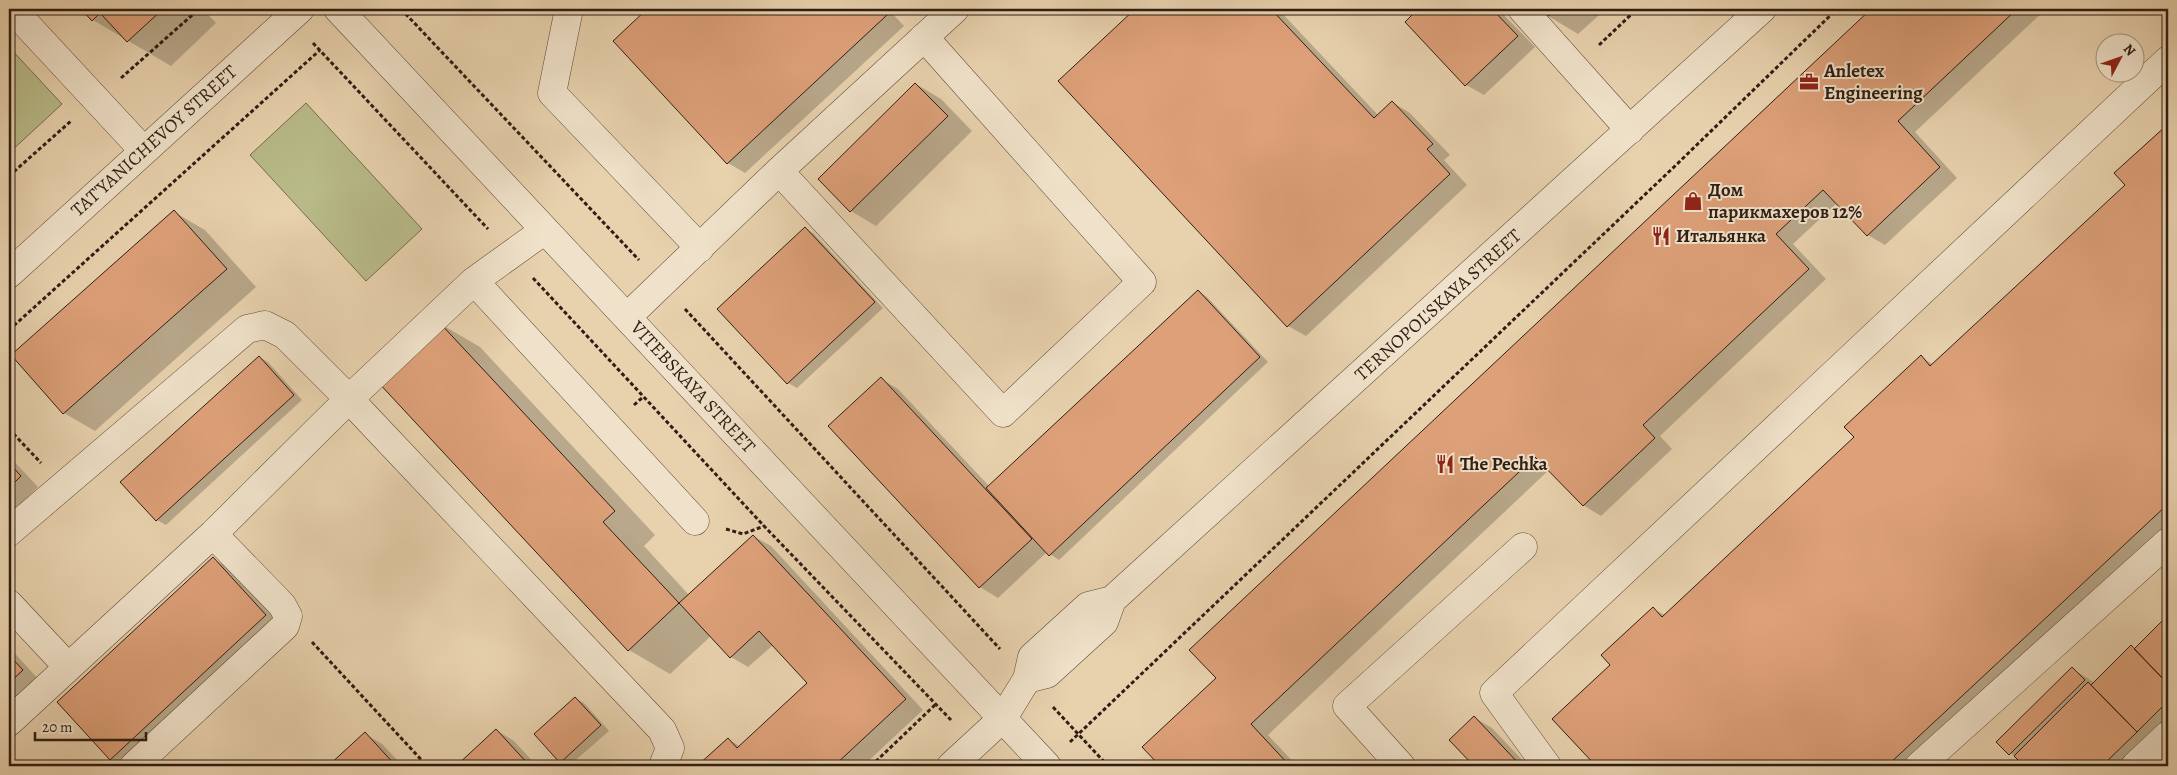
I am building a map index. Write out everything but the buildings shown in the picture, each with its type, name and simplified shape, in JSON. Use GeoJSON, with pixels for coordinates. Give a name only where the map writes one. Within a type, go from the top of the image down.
{"type":"FeatureCollection","features":[{"type":"Feature","properties":{"kind":"street"},"geometry":{"type":"LineString","coordinates":[[12,9],[144,151]]}},
{"type":"Feature","properties":{"kind":"street","name":"VITEBSKAYA STREET"},"geometry":{"type":"LineString","coordinates":[[338,9],[1047,766]]}},
{"type":"Feature","properties":{"kind":"street"},"geometry":{"type":"LineString","coordinates":[[569,9],[552,93],[700,248]]}},
{"type":"Feature","properties":{"kind":"street"},"geometry":{"type":"LineString","coordinates":[[1522,9],[1630,130]]}},
{"type":"Feature","properties":{"kind":"street","name":"TERNOPOL'SKAYA STREET"},"geometry":{"type":"LineString","coordinates":[[951,766],[1003,718],[1027,679],[1032,657],[1045,644],[1088,606],[1112,600],[1762,9]]}},
{"type":"Feature","properties":{"kind":"street","name":"TAT'YANICHEVOY STREET"},"geometry":{"type":"LineString","coordinates":[[9,274],[294,14]]}},
{"type":"Feature","properties":{"kind":"street"},"geometry":{"type":"LineString","coordinates":[[627,317],[663,285],[779,171],[935,20],[1142,282],[1003,413],[779,171]]}},
{"type":"Feature","properties":{"kind":"street"},"geometry":{"type":"LineString","coordinates":[[1547,766],[1494,693],[2168,60]]}},
{"type":"Feature","properties":{"kind":"street"},"geometry":{"type":"LineString","coordinates":[[9,722],[213,534],[349,399],[474,281],[510,253],[545,230]]}},
{"type":"Feature","properties":{"kind":"street"},"geometry":{"type":"LineString","coordinates":[[474,281],[694,521]]}},
{"type":"Feature","properties":{"kind":"street"},"geometry":{"type":"LineString","coordinates":[[9,532],[247,329],[265,325],[285,336],[349,399],[662,730],[670,748],[663,766]]}},
{"type":"Feature","properties":{"kind":"street"},"geometry":{"type":"LineString","coordinates":[[134,766],[285,626],[288,616],[282,605],[213,534]]}},
{"type":"Feature","properties":{"kind":"street"},"geometry":{"type":"LineString","coordinates":[[1919,766],[2168,542]]}},
{"type":"Feature","properties":{"kind":"street"},"geometry":{"type":"LineString","coordinates":[[1401,766],[1346,706],[1523,547]]}},
{"type":"Feature","properties":{"kind":"street"},"geometry":{"type":"LineString","coordinates":[[9,604],[68,666]]}},
{"type":"Feature","properties":{"kind":"street"},"geometry":{"type":"LineString","coordinates":[[2135,766],[2168,735]]}},
{"type":"Feature","properties":{"kind":"path"},"geometry":{"type":"LineString","coordinates":[[401,9],[663,285],[1108,766]]}},
{"type":"Feature","properties":{"kind":"path"},"geometry":{"type":"LineString","coordinates":[[1575,68],[1637,9]]}},
{"type":"Feature","properties":{"kind":"path"},"geometry":{"type":"LineString","coordinates":[[1047,766],[1078,734],[1675,166],[1837,9]]}},
{"type":"Feature","properties":{"kind":"path"},"geometry":{"type":"LineString","coordinates":[[294,14],[320,50],[757,519],[974,744]]}},
{"type":"Feature","properties":{"kind":"path"},"geometry":{"type":"LineString","coordinates":[[9,330],[320,50]]}},
{"type":"Feature","properties":{"kind":"path"},"geometry":{"type":"LineString","coordinates":[[9,429],[63,485]]}},
{"type":"Feature","properties":{"kind":"path"},"geometry":{"type":"LineString","coordinates":[[288,616],[427,766]]}},
{"type":"Feature","properties":{"kind":"path"},"geometry":{"type":"LineString","coordinates":[[871,766],[936,704]]}},
{"type":"Feature","properties":{"kind":"green space"},"geometry":{"type":"Polygon","coordinates":[[[9,47],[62,104],[9,153],[9,47]]]}},
{"type":"Feature","properties":{"kind":"green space"},"geometry":{"type":"Polygon","coordinates":[[[306,103],[422,229],[366,281],[250,155],[306,103]]]}},
{"type":"Feature","properties":{"kind":"place","name":"Anletex Engineering"},"geometry":{"type":"Point","coordinates":[1809,82]}},
{"type":"Feature","properties":{"kind":"place","name":"Дом парикмахеров 12%"},"geometry":{"type":"Point","coordinates":[1693,201]}},
{"type":"Feature","properties":{"kind":"place","name":"Итальянка"},"geometry":{"type":"Point","coordinates":[1661,236]}},
{"type":"Feature","properties":{"kind":"place","name":"The Pechka"},"geometry":{"type":"Point","coordinates":[1445,464]}}]}
